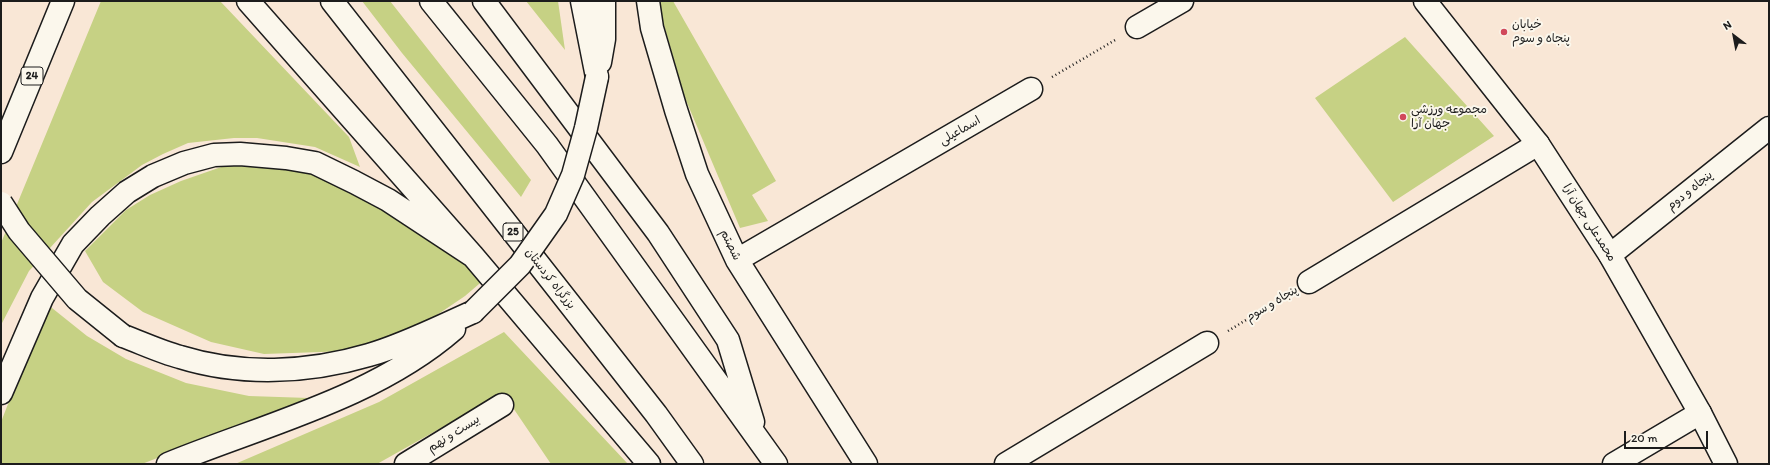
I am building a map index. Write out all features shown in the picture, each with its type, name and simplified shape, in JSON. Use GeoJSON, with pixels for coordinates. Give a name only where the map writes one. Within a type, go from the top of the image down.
{"type":"FeatureCollection","features":[{"type":"Feature","properties":{"kind":"main road","name":"24"},"geometry":{"type":"LineString","coordinates":[[1,152],[63,1]]}},
{"type":"Feature","properties":{"kind":"main road"},"geometry":{"type":"LineString","coordinates":[[248,1],[473,256],[649,464]]}},
{"type":"Feature","properties":{"kind":"main road","name":"بزرگراه کردستان"},"geometry":{"type":"LineString","coordinates":[[332,1],[656,414],[692,464]]}},
{"type":"Feature","properties":{"kind":"main road"},"geometry":{"type":"LineString","coordinates":[[431,1],[547,145],[776,464]]}},
{"type":"Feature","properties":{"kind":"main road"},"geometry":{"type":"LineString","coordinates":[[484,1],[658,233],[728,340],[758,438]]}},
{"type":"Feature","properties":{"kind":"main road"},"geometry":{"type":"LineString","coordinates":[[582,1],[597,77]]}},
{"type":"Feature","properties":{"kind":"main road"},"geometry":{"type":"LineString","coordinates":[[168,464],[328,403],[365,387],[416,358],[445,337],[473,312],[520,265],[556,214],[575,169],[586,128],[604,39],[604,1]]}},
{"type":"Feature","properties":{"kind":"main road","name":"شصتم"},"geometry":{"type":"LineString","coordinates":[[648,1],[652,28],[697,174],[737,260],[866,464]]}},
{"type":"Feature","properties":{"kind":"main road"},"geometry":{"type":"LineString","coordinates":[[1137,27],[1182,1]]}},
{"type":"Feature","properties":{"kind":"main road","name":"محمدعلی جهان آرا"},"geometry":{"type":"LineString","coordinates":[[1425,1],[1538,144],[1610,255],[1700,413],[1726,464]]}},
{"type":"Feature","properties":{"kind":"main road","name":"اسماعیلی"},"geometry":{"type":"LineString","coordinates":[[737,260],[1031,89]]}},
{"type":"Feature","properties":{"kind":"main road","name":"پنجاه و دوم"},"geometry":{"type":"LineString","coordinates":[[1610,255],[1769,128]]}},
{"type":"Feature","properties":{"kind":"main road","name":"پنجاه و سوم"},"geometry":{"type":"LineString","coordinates":[[1309,282],[1538,144]]}},
{"type":"Feature","properties":{"kind":"main road"},"geometry":{"type":"LineString","coordinates":[[1,394],[42,298],[72,244],[127,192],[153,176],[184,163],[214,155],[240,154],[286,158],[315,163],[388,200],[473,256]]}},
{"type":"Feature","properties":{"kind":"main road"},"geometry":{"type":"LineString","coordinates":[[1,203],[19,231],[77,299],[123,336],[180,358],[237,369],[291,369],[333,364],[370,355],[473,312]]}},
{"type":"Feature","properties":{"kind":"main road"},"geometry":{"type":"LineString","coordinates":[[1006,464],[1207,343]]}},
{"type":"Feature","properties":{"kind":"main road","name":"بیست و نهم"},"geometry":{"type":"LineString","coordinates":[[406,464],[502,404]]}},
{"type":"Feature","properties":{"kind":"main road"},"geometry":{"type":"LineString","coordinates":[[1614,464],[1700,413]]}},
{"type":"Feature","properties":{"kind":"path"},"geometry":{"type":"LineString","coordinates":[[1031,89],[1137,27]]}},
{"type":"Feature","properties":{"kind":"path","name":"پنجاه و سوم"},"geometry":{"type":"LineString","coordinates":[[1207,343],[1309,282]]}},
{"type":"Feature","properties":{"kind":"green space"},"geometry":{"type":"Polygon","coordinates":[[[101,1],[220,1],[349,137],[360,167],[315,147],[257,138],[234,138],[188,143],[163,154],[142,165],[92,202],[29,271],[1,325],[1,243],[101,1]]]}},
{"type":"Feature","properties":{"kind":"green space"},"geometry":{"type":"Polygon","coordinates":[[[362,1],[390,1],[531,180],[521,197],[402,53],[362,1]]]}},
{"type":"Feature","properties":{"kind":"green space"},"geometry":{"type":"Polygon","coordinates":[[[526,1],[558,1],[565,50],[526,1]]]}},
{"type":"Feature","properties":{"kind":"green space"},"geometry":{"type":"Polygon","coordinates":[[[657,1],[673,1],[776,181],[752,195],[768,221],[740,228],[685,98],[657,1]]]}},
{"type":"Feature","properties":{"kind":"green space","name":"مجموعه ورزشی جهان آرا"},"geometry":{"type":"Polygon","coordinates":[[[1405,37],[1494,136],[1393,202],[1315,98],[1405,37]]]}},
{"type":"Feature","properties":{"kind":"green space"},"geometry":{"type":"Polygon","coordinates":[[[276,164],[339,183],[404,221],[486,278],[465,296],[428,321],[380,342],[349,351],[264,354],[211,342],[143,312],[103,282],[85,251],[126,210],[150,195],[181,181],[227,165],[276,164]]]}},
{"type":"Feature","properties":{"kind":"green space"},"geometry":{"type":"Polygon","coordinates":[[[47,304],[87,336],[126,359],[186,383],[249,396],[309,398],[142,464],[1,464],[1,422],[47,304]]]}},
{"type":"Feature","properties":{"kind":"green space"},"geometry":{"type":"Polygon","coordinates":[[[504,332],[628,464],[551,464],[503,393],[377,464],[235,464],[379,402],[504,332]]]}},
{"type":"Feature","properties":{"kind":"place","name":"خیابان پنجاه و سوم"},"geometry":{"type":"Point","coordinates":[1504,32]}},
{"type":"Feature","properties":{"kind":"place","name":"مجموعه ورزشی جهان آرا"},"geometry":{"type":"Point","coordinates":[1403,117]}}]}
